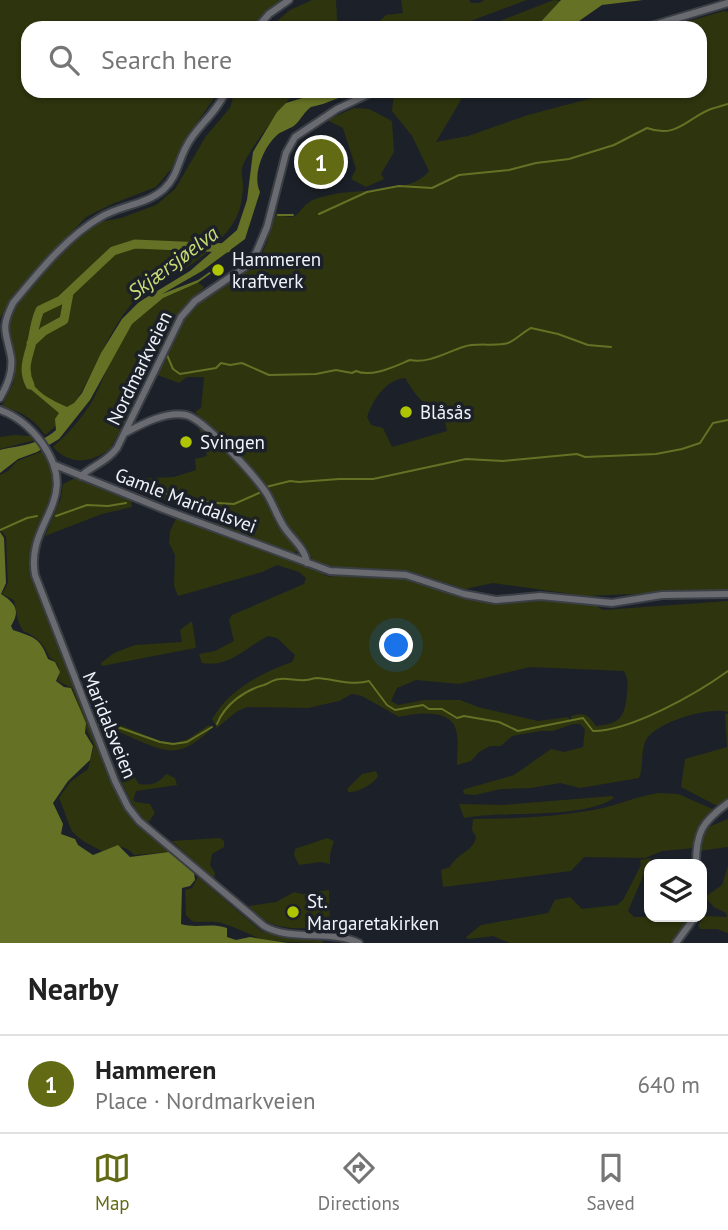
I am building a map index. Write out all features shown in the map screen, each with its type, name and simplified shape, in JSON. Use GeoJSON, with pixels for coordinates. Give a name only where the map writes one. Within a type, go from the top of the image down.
{"type":"FeatureCollection","features":[{"type":"Feature","properties":{"kind":"street"},"geometry":{"type":"LineString","coordinates":[[263,21],[289,0]]}},
{"type":"Feature","properties":{"kind":"street"},"geometry":{"type":"LineString","coordinates":[[667,21],[728,3]]}},
{"type":"Feature","properties":{"kind":"street"},"geometry":{"type":"LineString","coordinates":[[0,397],[7,383],[11,363],[1,329],[4,317],[13,303],[49,261],[92,222],[151,198],[166,187],[175,176],[190,140],[216,110],[222,98]]}},
{"type":"Feature","properties":{"kind":"street","name":"Nordmarkveien"},"geometry":{"type":"LineString","coordinates":[[81,476],[108,458],[125,433],[181,317],[195,301],[245,267],[256,253],[267,227],[286,153],[295,137],[337,109],[360,98]]}},
{"type":"Feature","properties":{"kind":"street"},"geometry":{"type":"LineString","coordinates":[[0,410],[24,423],[39,439],[55,465]]}},
{"type":"Feature","properties":{"kind":"street","name":"Gamle Maridalsvei"},"geometry":{"type":"LineString","coordinates":[[125,433],[170,415],[184,415],[195,419],[263,488],[282,524],[304,552],[307,563]]}},
{"type":"Feature","properties":{"kind":"street","name":"Gamle Maridalsvei"},"geometry":{"type":"LineString","coordinates":[[55,465],[140,501],[336,572],[413,576],[485,599],[540,596],[612,603],[662,595],[728,594]]}},
{"type":"Feature","properties":{"kind":"street","name":"Maridalsveien"},"geometry":{"type":"LineString","coordinates":[[55,465],[57,492],[35,552],[34,575],[111,771],[130,811],[158,838],[266,928],[281,932],[338,936],[359,943]]}},
{"type":"Feature","properties":{"kind":"street"},"geometry":{"type":"LineString","coordinates":[[696,859],[698,834],[728,803]]}},
{"type":"Feature","properties":{"kind":"street"},"geometry":{"type":"LineString","coordinates":[[676,943],[691,922]]}},
{"type":"Feature","properties":{"kind":"shaded area"},"geometry":{"type":"Polygon","coordinates":[[[0,0],[285,0],[271,8],[258,21],[21,21],[21,98],[214,98],[185,140],[172,168],[156,187],[86,217],[13,295],[0,318],[0,0]]]}},
{"type":"Feature","properties":{"kind":"shaded area"},"geometry":{"type":"Polygon","coordinates":[[[312,0],[336,0],[338,21],[277,21],[290,10],[312,0]]]}},
{"type":"Feature","properties":{"kind":"shaded area"},"geometry":{"type":"Polygon","coordinates":[[[401,0],[469,0],[471,3],[480,3],[484,0],[527,0],[471,21],[380,21],[386,15],[403,13],[401,0]]]}},
{"type":"Feature","properties":{"kind":"shaded area"},"geometry":{"type":"Polygon","coordinates":[[[554,0],[560,1],[541,21],[499,21],[554,0]]]}},
{"type":"Feature","properties":{"kind":"shaded area"},"geometry":{"type":"Polygon","coordinates":[[[561,0],[643,0],[602,5],[579,21],[542,21],[561,0]]]}},
{"type":"Feature","properties":{"kind":"shaded area"},"geometry":{"type":"Polygon","coordinates":[[[728,12],[728,590],[586,596],[493,583],[465,589],[409,571],[336,569],[316,563],[284,526],[270,498],[223,440],[195,412],[201,408],[204,377],[187,377],[179,383],[155,374],[170,342],[189,312],[206,297],[244,274],[259,259],[276,213],[290,217],[318,198],[411,184],[429,171],[412,136],[392,111],[393,98],[461,98],[436,142],[468,136],[528,115],[592,98],[707,98],[707,21],[689,21],[728,12]],[[405,378],[391,383],[376,398],[367,417],[371,425],[383,428],[392,447],[447,431],[442,408],[429,405],[416,394],[405,378]]]}},
{"type":"Feature","properties":{"kind":"shaded area"},"geometry":{"type":"Polygon","coordinates":[[[233,98],[291,98],[244,162],[242,201],[233,223],[221,239],[196,261],[151,286],[136,299],[112,332],[73,405],[61,421],[45,435],[26,416],[2,406],[14,382],[6,325],[13,309],[76,236],[100,222],[121,218],[156,205],[175,189],[206,136],[230,108],[233,98]]]}},
{"type":"Feature","properties":{"kind":"shaded area"},"geometry":{"type":"Polygon","coordinates":[[[302,98],[338,98],[311,107],[296,124],[272,140],[260,162],[257,178],[260,192],[245,239],[202,271],[162,294],[198,280],[197,283],[163,298],[132,324],[90,400],[59,439],[18,459],[0,473],[0,450],[36,442],[56,430],[55,419],[59,413],[28,387],[24,377],[28,376],[39,391],[55,401],[67,407],[74,403],[122,319],[139,302],[190,271],[237,230],[247,200],[253,152],[277,112],[286,103],[302,98]]]}},
{"type":"Feature","properties":{"kind":"shaded area"},"geometry":{"type":"Polygon","coordinates":[[[354,108],[369,109],[392,121],[394,152],[381,174],[384,179],[366,187],[351,179],[356,169],[343,128],[327,120],[354,108]]]}},
{"type":"Feature","properties":{"kind":"shaded area"},"geometry":{"type":"Polygon","coordinates":[[[196,281],[204,287],[175,322],[110,449],[88,460],[73,460],[60,453],[53,447],[90,405],[119,343],[132,322],[153,303],[196,281]]]}},
{"type":"Feature","properties":{"kind":"shaded area"},"geometry":{"type":"Polygon","coordinates":[[[198,425],[249,475],[298,550],[293,553],[219,525],[201,514],[113,480],[174,477],[196,470],[195,459],[207,456],[198,425]]]}},
{"type":"Feature","properties":{"kind":"shaded area"},"geometry":{"type":"Polygon","coordinates":[[[30,436],[35,440],[0,449],[0,437],[30,436]]]}},
{"type":"Feature","properties":{"kind":"shaded area"},"geometry":{"type":"Polygon","coordinates":[[[46,450],[53,489],[33,548],[38,596],[120,799],[133,819],[171,852],[134,855],[119,847],[102,851],[72,831],[59,798],[70,782],[88,769],[94,745],[72,688],[58,681],[57,665],[40,641],[23,631],[14,600],[2,594],[8,583],[6,537],[0,529],[0,475],[17,461],[46,450]]]}},
{"type":"Feature","properties":{"kind":"shaded area"},"geometry":{"type":"Polygon","coordinates":[[[75,478],[131,501],[132,507],[102,514],[45,536],[61,498],[63,484],[75,478]]]}},
{"type":"Feature","properties":{"kind":"shaded area"},"geometry":{"type":"Polygon","coordinates":[[[177,517],[323,571],[324,575],[331,577],[336,571],[406,575],[488,599],[546,599],[591,603],[603,610],[728,601],[728,712],[696,713],[660,727],[646,740],[639,778],[580,788],[560,783],[501,789],[475,795],[464,794],[463,791],[514,775],[551,749],[564,752],[583,747],[585,729],[580,724],[573,724],[553,731],[512,736],[501,746],[490,746],[479,752],[471,761],[457,765],[457,734],[453,723],[447,718],[432,714],[399,717],[362,696],[352,694],[339,701],[308,708],[247,707],[236,712],[217,728],[212,719],[227,699],[257,677],[292,662],[295,655],[277,638],[268,636],[229,660],[202,663],[199,654],[215,651],[234,641],[229,620],[232,615],[304,584],[306,578],[299,572],[277,565],[262,572],[178,596],[174,586],[175,555],[169,543],[170,531],[177,517]],[[530,667],[459,684],[416,680],[397,688],[391,701],[398,705],[424,700],[460,700],[538,721],[568,717],[572,722],[571,716],[583,714],[596,726],[604,725],[620,718],[625,708],[628,684],[624,671],[530,667]]]}},
{"type":"Feature","properties":{"kind":"shaded area"},"geometry":{"type":"Polygon","coordinates":[[[0,532],[4,538],[6,583],[1,594],[13,604],[16,611],[11,626],[13,630],[35,639],[48,659],[55,662],[60,672],[56,681],[71,688],[86,723],[85,733],[93,746],[90,760],[68,781],[53,803],[63,824],[61,834],[75,839],[78,845],[93,855],[118,845],[130,857],[169,852],[194,873],[195,880],[190,886],[182,888],[181,924],[227,928],[227,937],[236,940],[250,937],[288,943],[0,943],[0,532]]]}},
{"type":"Feature","properties":{"kind":"shaded area"},"geometry":{"type":"Polygon","coordinates":[[[192,621],[195,648],[102,666],[101,663],[114,653],[135,645],[182,642],[180,630],[192,621]]]}},
{"type":"Feature","properties":{"kind":"shaded area"},"geometry":{"type":"Polygon","coordinates":[[[725,713],[728,714],[728,803],[721,808],[681,787],[685,759],[727,747],[725,713]]]}},
{"type":"Feature","properties":{"kind":"shaded area"},"geometry":{"type":"Polygon","coordinates":[[[98,723],[115,723],[160,741],[175,743],[188,739],[209,725],[212,728],[190,745],[171,750],[152,746],[118,732],[102,732],[98,723]]]}},
{"type":"Feature","properties":{"kind":"shaded area"},"geometry":{"type":"Polygon","coordinates":[[[116,769],[125,775],[133,775],[139,784],[154,783],[166,774],[175,778],[177,785],[136,791],[133,800],[150,804],[155,813],[148,823],[133,805],[116,769]]]}},
{"type":"Feature","properties":{"kind":"shaded area"},"geometry":{"type":"Polygon","coordinates":[[[376,771],[378,776],[369,785],[348,792],[348,788],[362,774],[376,771]]]}},
{"type":"Feature","properties":{"kind":"shaded area"},"geometry":{"type":"Polygon","coordinates":[[[658,793],[678,794],[717,811],[701,824],[695,848],[662,851],[645,858],[584,857],[571,871],[443,887],[441,870],[450,867],[475,842],[473,819],[579,812],[658,793]]]}},
{"type":"Feature","properties":{"kind":"shaded area"},"geometry":{"type":"Polygon","coordinates":[[[612,796],[614,798],[600,805],[563,812],[464,818],[459,804],[503,805],[612,796]]]}},
{"type":"Feature","properties":{"kind":"shaded area"},"geometry":{"type":"Polygon","coordinates":[[[728,819],[728,847],[699,851],[699,842],[706,828],[728,819]]]}},
{"type":"Feature","properties":{"kind":"shaded area"},"geometry":{"type":"Polygon","coordinates":[[[220,838],[224,841],[224,847],[212,854],[210,865],[215,873],[214,880],[172,841],[220,838]]]}},
{"type":"Feature","properties":{"kind":"shaded area"},"geometry":{"type":"Polygon","coordinates":[[[327,838],[334,841],[330,864],[320,862],[299,865],[294,855],[295,849],[327,838]]]}},
{"type":"Feature","properties":{"kind":"shaded area"},"geometry":{"type":"Polygon","coordinates":[[[644,859],[644,874],[628,911],[634,917],[644,917],[644,922],[688,922],[675,941],[510,943],[493,936],[466,937],[481,925],[548,913],[555,900],[570,897],[582,909],[617,905],[623,900],[641,865],[640,860],[644,859]]]}},
{"type":"Feature","properties":{"kind":"shaded area"},"geometry":{"type":"Polygon","coordinates":[[[728,866],[728,933],[717,929],[700,929],[698,925],[700,922],[707,922],[707,916],[727,917],[726,913],[714,907],[707,899],[707,896],[722,885],[728,866]]]}},
{"type":"Feature","properties":{"kind":"shaded area"},"geometry":{"type":"Polygon","coordinates":[[[198,877],[261,931],[322,939],[323,943],[269,940],[219,922],[192,921],[186,915],[185,890],[192,888],[198,877]]]}},
{"type":"Feature","properties":{"kind":"shaded area"},"geometry":{"type":"Polygon","coordinates":[[[329,890],[330,928],[276,925],[257,915],[249,906],[276,902],[294,892],[302,894],[329,890]]]}},
{"type":"Feature","properties":{"kind":"waterway"},"geometry":{"type":"LineString","coordinates":[[319,214],[367,192],[399,186],[432,188],[459,175],[509,170],[569,159],[614,145],[647,128],[657,131],[674,129],[711,109],[728,104]]}},
{"type":"Feature","properties":{"kind":"waterway"},"geometry":{"type":"LineString","coordinates":[[278,215],[293,215]]}},
{"type":"Feature","properties":{"kind":"waterway","name":"Skjærsjøelva"},"geometry":{"type":"LineString","coordinates":[[30,385],[26,363],[40,310],[61,300],[113,251],[135,244],[227,248]]}},
{"type":"Feature","properties":{"kind":"waterway"},"geometry":{"type":"LineString","coordinates":[[197,282],[221,265]]}},
{"type":"Feature","properties":{"kind":"waterway"},"geometry":{"type":"LineString","coordinates":[[31,343],[44,331],[64,320],[69,293]]}},
{"type":"Feature","properties":{"kind":"waterway"},"geometry":{"type":"LineString","coordinates":[[167,355],[173,369],[180,374],[216,368],[221,363],[242,363],[269,375],[316,374],[336,370],[352,373],[376,372],[410,360],[430,359],[468,346],[508,343],[531,328],[588,345],[611,347]]}},
{"type":"Feature","properties":{"kind":"waterway"},"geometry":{"type":"LineString","coordinates":[[266,487],[290,481],[373,479],[466,459],[503,461],[577,454],[585,457],[656,454],[700,443],[713,423],[728,420]]}},
{"type":"Feature","properties":{"kind":"waterway"},"geometry":{"type":"LineString","coordinates":[[149,492],[176,495],[184,501],[234,504],[259,493]]}},
{"type":"Feature","properties":{"kind":"waterway"},"geometry":{"type":"LineString","coordinates":[[56,516],[87,505],[126,503]]}},
{"type":"Feature","properties":{"kind":"waterway"},"geometry":{"type":"LineString","coordinates":[[0,530],[37,516]]}},
{"type":"Feature","properties":{"kind":"waterway"},"geometry":{"type":"LineString","coordinates":[[217,724],[230,704],[250,690],[278,679],[317,678],[350,683],[369,681],[387,705],[395,710],[423,705],[429,709],[442,709],[457,718],[464,716],[499,722],[518,731],[583,718],[593,731],[626,725],[663,710],[728,671]]}},
{"type":"Feature","properties":{"kind":"waterway"},"geometry":{"type":"LineString","coordinates":[[95,725],[112,725],[173,744],[187,742],[212,727]]}},
{"type":"Feature","properties":{"kind":"place","name":"Hammeren"},"geometry":{"type":"Point","coordinates":[321,162]}},
{"type":"Feature","properties":{"kind":"place","name":"Hammeren kraftverk"},"geometry":{"type":"Point","coordinates":[218,270]}},
{"type":"Feature","properties":{"kind":"place","name":"Blåsås"},"geometry":{"type":"Point","coordinates":[406,412]}},
{"type":"Feature","properties":{"kind":"place","name":"Svingen"},"geometry":{"type":"Point","coordinates":[186,442]}},
{"type":"Feature","properties":{"kind":"place","name":"St. Margaretakirken"},"geometry":{"type":"Point","coordinates":[293,912]}}]}
